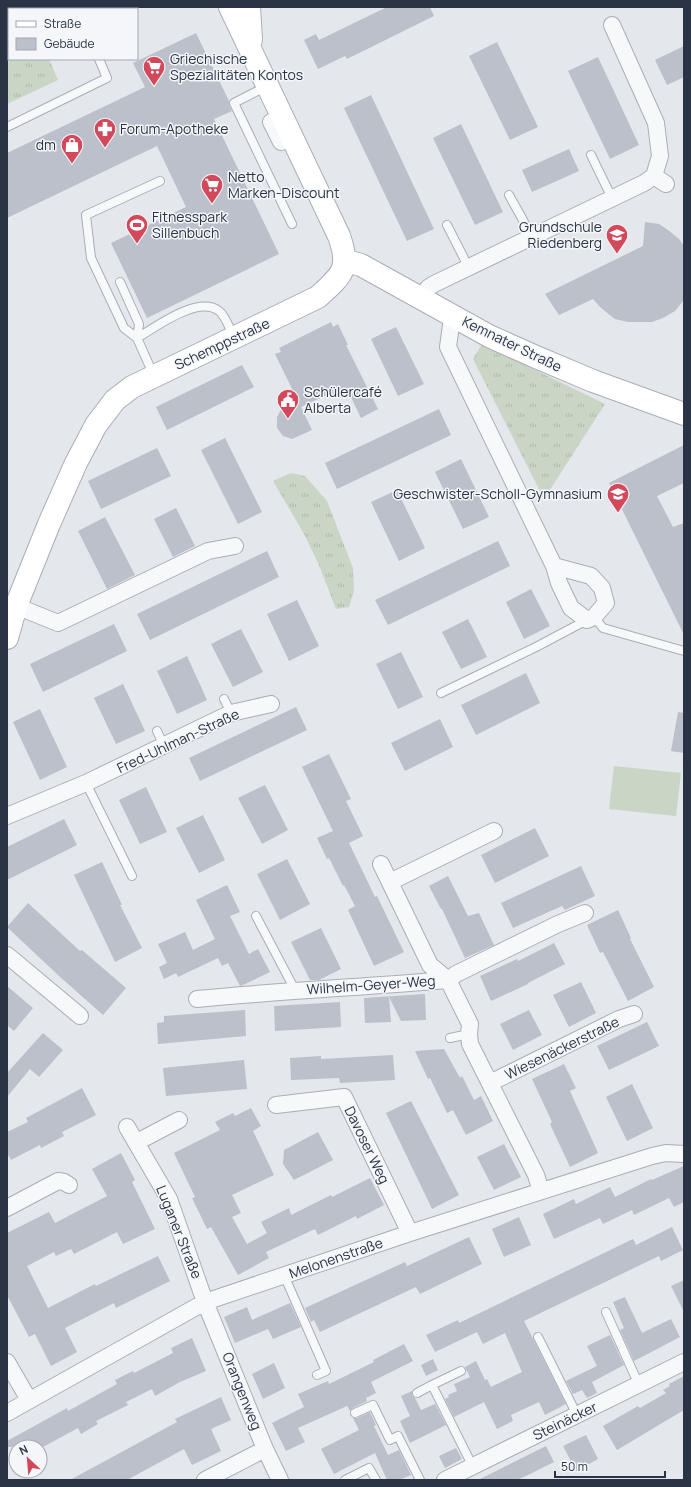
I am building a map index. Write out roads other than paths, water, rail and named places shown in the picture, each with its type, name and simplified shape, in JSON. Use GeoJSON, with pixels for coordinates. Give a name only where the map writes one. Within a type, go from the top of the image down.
{"type":"FeatureCollection","features":[{"type":"Feature","properties":{"kind":"street"},"geometry":{"type":"LineString","coordinates":[[83,7],[87,8]]}},
{"type":"Feature","properties":{"kind":"street"},"geometry":{"type":"LineString","coordinates":[[230,7],[339,236],[346,261]]}},
{"type":"Feature","properties":{"kind":"street"},"geometry":{"type":"LineString","coordinates":[[249,7],[252,52]]}},
{"type":"Feature","properties":{"kind":"street"},"geometry":{"type":"LineString","coordinates":[[422,298],[428,288],[434,284],[644,183],[660,180],[660,156],[656,122],[612,24]]}},
{"type":"Feature","properties":{"kind":"street"},"geometry":{"type":"LineString","coordinates":[[295,121],[305,141]]}},
{"type":"Feature","properties":{"kind":"street"},"geometry":{"type":"LineString","coordinates":[[271,122],[281,142]]}},
{"type":"Feature","properties":{"kind":"street","name":"Kemnater Straße"},"geometry":{"type":"LineString","coordinates":[[346,261],[361,265],[489,336],[593,382],[684,414]]}},
{"type":"Feature","properties":{"kind":"street","name":"Schemppstraße"},"geometry":{"type":"LineString","coordinates":[[7,638],[16,606],[49,524],[76,463],[96,425],[115,400],[132,387],[234,339],[318,297],[332,285],[342,272],[346,261]]}},
{"type":"Feature","properties":{"kind":"street"},"geometry":{"type":"LineString","coordinates":[[454,316],[451,325],[448,347],[554,566],[559,583],[571,608],[590,618],[606,603],[602,588],[591,576],[554,566]]}},
{"type":"Feature","properties":{"kind":"street"},"geometry":{"type":"LineString","coordinates":[[16,606],[58,623],[208,551],[235,546]]}},
{"type":"Feature","properties":{"kind":"street","name":"Fred-Uhlman-Straße"},"geometry":{"type":"LineString","coordinates":[[7,816],[86,783],[231,713],[271,704]]}},
{"type":"Feature","properties":{"kind":"street"},"geometry":{"type":"LineString","coordinates":[[390,882],[494,831]]}},
{"type":"Feature","properties":{"kind":"street","name":"Wiesenäckerstraße"},"geometry":{"type":"LineString","coordinates":[[381,864],[430,965],[448,980],[470,1024],[470,1044],[536,1175],[541,1191]]}},
{"type":"Feature","properties":{"kind":"street"},"geometry":{"type":"LineString","coordinates":[[448,980],[456,974],[558,924],[585,913]]}},
{"type":"Feature","properties":{"kind":"street"},"geometry":{"type":"LineString","coordinates":[[7,955],[80,1016]]}},
{"type":"Feature","properties":{"kind":"street","name":"Wilhelm-Geyer-Weg"},"geometry":{"type":"LineString","coordinates":[[197,999],[295,990],[349,988],[448,980]]}},
{"type":"Feature","properties":{"kind":"street","name":"Wiesenäckerstraße"},"geometry":{"type":"LineString","coordinates":[[490,1083],[619,1019],[634,1014]]}},
{"type":"Feature","properties":{"kind":"street","name":"Davoser Weg"},"geometry":{"type":"LineString","coordinates":[[276,1105],[344,1098],[410,1233]]}},
{"type":"Feature","properties":{"kind":"street"},"geometry":{"type":"LineString","coordinates":[[137,1142],[179,1120]]}},
{"type":"Feature","properties":{"kind":"street","name":"Luganer Straße"},"geometry":{"type":"LineString","coordinates":[[127,1127],[169,1199],[205,1302]]}},
{"type":"Feature","properties":{"kind":"street","name":"Melonenstraße"},"geometry":{"type":"LineString","coordinates":[[7,1412],[205,1302],[410,1233],[652,1156],[666,1153],[684,1154]]}},
{"type":"Feature","properties":{"kind":"street"},"geometry":{"type":"LineString","coordinates":[[7,1208],[58,1181],[69,1185]]}},
{"type":"Feature","properties":{"kind":"street","name":"Orangenweg"},"geometry":{"type":"LineString","coordinates":[[205,1302],[265,1449],[280,1480]]}},
{"type":"Feature","properties":{"kind":"street"},"geometry":{"type":"LineString","coordinates":[[7,1362],[29,1400]]}},
{"type":"Feature","properties":{"kind":"street","name":"Steinäcker"},"geometry":{"type":"LineString","coordinates":[[445,1480],[684,1362]]}},
{"type":"Feature","properties":{"kind":"street"},"geometry":{"type":"LineString","coordinates":[[205,1480],[265,1449]]}},
{"type":"Feature","properties":{"kind":"lane"},"geometry":{"type":"LineString","coordinates":[[7,127],[107,78],[99,60]]}},
{"type":"Feature","properties":{"kind":"lane"},"geometry":{"type":"LineString","coordinates":[[268,85],[234,103],[292,224]]}},
{"type":"Feature","properties":{"kind":"lane"},"geometry":{"type":"LineString","coordinates":[[591,155],[612,198]]}},
{"type":"Feature","properties":{"kind":"lane"},"geometry":{"type":"LineString","coordinates":[[154,376],[137,338],[124,328],[90,258],[86,215],[160,181]]}},
{"type":"Feature","properties":{"kind":"lane"},"geometry":{"type":"LineString","coordinates":[[509,196],[530,237]]}},
{"type":"Feature","properties":{"kind":"lane"},"geometry":{"type":"LineString","coordinates":[[447,225],[469,268]]}},
{"type":"Feature","properties":{"kind":"lane"},"geometry":{"type":"LineString","coordinates":[[120,282],[139,324],[137,338]]}},
{"type":"Feature","properties":{"kind":"lane"},"geometry":{"type":"LineString","coordinates":[[137,338],[191,308],[202,306],[219,311],[234,339]]}},
{"type":"Feature","properties":{"kind":"lane"},"geometry":{"type":"LineString","coordinates":[[441,693],[536,647],[590,618],[603,628],[684,651]]}},
{"type":"Feature","properties":{"kind":"lane"},"geometry":{"type":"LineString","coordinates":[[224,699],[231,713]]}},
{"type":"Feature","properties":{"kind":"lane"},"geometry":{"type":"LineString","coordinates":[[157,731],[164,746]]}},
{"type":"Feature","properties":{"kind":"lane"},"geometry":{"type":"LineString","coordinates":[[86,783],[132,876]]}},
{"type":"Feature","properties":{"kind":"lane","name":"Wilhelm-Geyer-Weg"},"geometry":{"type":"LineString","coordinates":[[256,916],[295,990]]}},
{"type":"Feature","properties":{"kind":"lane"},"geometry":{"type":"LineString","coordinates":[[450,1038],[469,1034]]}},
{"type":"Feature","properties":{"kind":"lane"},"geometry":{"type":"LineString","coordinates":[[284,1275],[326,1371],[317,1375]]}},
{"type":"Feature","properties":{"kind":"lane"},"geometry":{"type":"LineString","coordinates":[[606,1312],[639,1385]]}},
{"type":"Feature","properties":{"kind":"lane"},"geometry":{"type":"LineString","coordinates":[[538,1337],[577,1415]]}},
{"type":"Feature","properties":{"kind":"lane"},"geometry":{"type":"LineString","coordinates":[[417,1393],[461,1371]]}},
{"type":"Feature","properties":{"kind":"lane"},"geometry":{"type":"LineString","coordinates":[[432,1386],[472,1467]]}},
{"type":"Feature","properties":{"kind":"lane"},"geometry":{"type":"LineString","coordinates":[[355,1413],[373,1405],[390,1440],[398,1436],[420,1480]]}},
{"type":"Feature","properties":{"kind":"lane"},"geometry":{"type":"LineString","coordinates":[[345,1480],[369,1468],[376,1480]]}},
{"type":"Feature","properties":{"kind":"place","name":"Griechische Spezialitäten Kontos"},"geometry":{"type":"Point","coordinates":[154,86]}},
{"type":"Feature","properties":{"kind":"place","name":"Forum-Apotheke"},"geometry":{"type":"Point","coordinates":[105,148]}},
{"type":"Feature","properties":{"kind":"place","name":"dm"},"geometry":{"type":"Point","coordinates":[72,164]}},
{"type":"Feature","properties":{"kind":"place","name":"Netto Marken-Discount"},"geometry":{"type":"Point","coordinates":[212,204]}},
{"type":"Feature","properties":{"kind":"place","name":"Fitnesspark Sillenbuch"},"geometry":{"type":"Point","coordinates":[137,244]}},
{"type":"Feature","properties":{"kind":"place","name":"Grundschule Riedenberg"},"geometry":{"type":"Point","coordinates":[617,254]}},
{"type":"Feature","properties":{"kind":"place","name":"Schülercafé Alberta"},"geometry":{"type":"Point","coordinates":[288,420]}},
{"type":"Feature","properties":{"kind":"place","name":"Geschwister-Scholl-Gymnasium"},"geometry":{"type":"Point","coordinates":[618,514]}}]}
